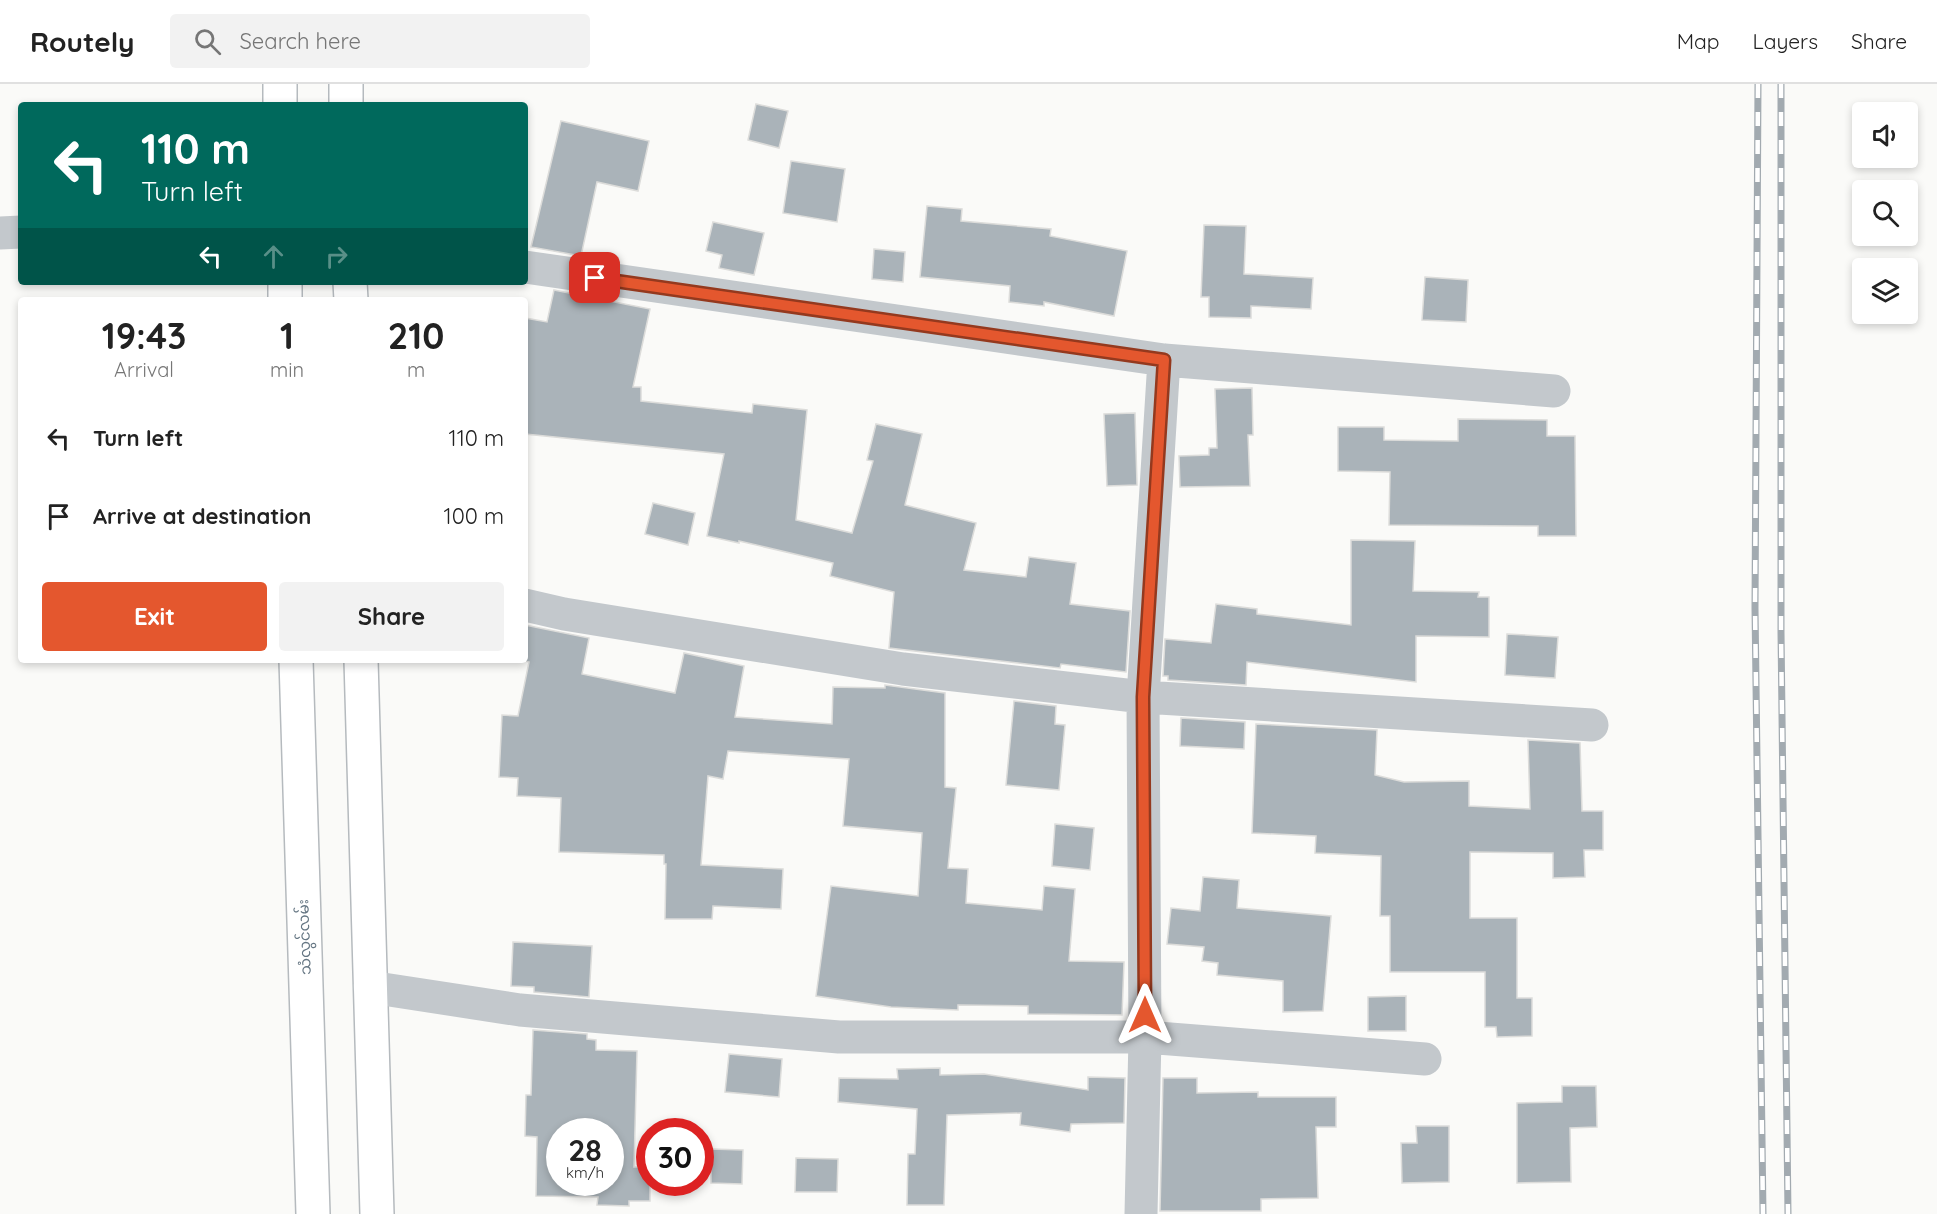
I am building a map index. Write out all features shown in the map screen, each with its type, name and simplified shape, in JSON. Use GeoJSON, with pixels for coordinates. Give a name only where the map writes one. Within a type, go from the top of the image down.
{"type":"FeatureCollection","features":[{"type":"Feature","properties":{"kind":"main road"},"geometry":{"type":"LineString","coordinates":[[280,84],[280,102]]}},
{"type":"Feature","properties":{"kind":"main road"},"geometry":{"type":"LineString","coordinates":[[346,84],[346,102]]}},
{"type":"Feature","properties":{"kind":"main road","name":"သံလွင်လမ်း"},"geometry":{"type":"LineString","coordinates":[[296,663],[312,1214]]}},
{"type":"Feature","properties":{"kind":"main road"},"geometry":{"type":"LineString","coordinates":[[361,663],[377,1214]]}},
{"type":"Feature","properties":{"kind":"street"},"geometry":{"type":"LineString","coordinates":[[0,233],[18,232]]}},
{"type":"Feature","properties":{"kind":"street"},"geometry":{"type":"LineString","coordinates":[[528,267],[1164,360],[1554,391]]}},
{"type":"Feature","properties":{"kind":"street"},"geometry":{"type":"LineString","coordinates":[[1141,1214],[1145,1037],[1143,697],[1164,360]]}},
{"type":"Feature","properties":{"kind":"street"},"geometry":{"type":"LineString","coordinates":[[528,605],[564,614],[903,669],[1143,697],[1593,725]]}},
{"type":"Feature","properties":{"kind":"street"},"geometry":{"type":"LineString","coordinates":[[370,987],[520,1010],[839,1037],[1145,1037],[1425,1059]]}},
{"type":"Feature","properties":{"kind":"building"},"geometry":{"type":"Polygon","coordinates":[[[756,104],[788,111],[779,148],[748,140],[756,104]]]}},
{"type":"Feature","properties":{"kind":"building"},"geometry":{"type":"Polygon","coordinates":[[[561,121],[649,141],[638,191],[597,182],[581,256],[531,247],[561,121]]]}},
{"type":"Feature","properties":{"kind":"building"},"geometry":{"type":"Polygon","coordinates":[[[791,161],[845,169],[837,222],[783,213],[791,161]]]}},
{"type":"Feature","properties":{"kind":"building"},"geometry":{"type":"Polygon","coordinates":[[[927,206],[962,209],[961,221],[1051,229],[1050,236],[1127,251],[1114,316],[1044,302],[1044,306],[1009,302],[1010,286],[920,277],[927,206]]]}},
{"type":"Feature","properties":{"kind":"building"},"geometry":{"type":"Polygon","coordinates":[[[713,222],[764,233],[754,275],[719,268],[722,255],[706,251],[713,222]]]}},
{"type":"Feature","properties":{"kind":"building"},"geometry":{"type":"Polygon","coordinates":[[[1204,225],[1246,226],[1244,274],[1313,278],[1311,309],[1251,306],[1251,318],[1209,317],[1209,297],[1201,297],[1204,225]]]}},
{"type":"Feature","properties":{"kind":"building"},"geometry":{"type":"Polygon","coordinates":[[[874,249],[905,252],[903,282],[872,279],[874,249]]]}},
{"type":"Feature","properties":{"kind":"building"},"geometry":{"type":"Polygon","coordinates":[[[1425,277],[1468,280],[1466,322],[1422,320],[1425,277]]]}},
{"type":"Feature","properties":{"kind":"building"},"geometry":{"type":"Polygon","coordinates":[[[554,290],[650,309],[633,387],[641,387],[641,401],[752,413],[753,404],[807,410],[796,520],[852,533],[873,461],[867,460],[876,424],[922,434],[905,505],[976,523],[964,570],[1026,577],[1029,557],[1076,563],[1070,604],[1130,611],[1126,672],[1061,664],[1060,668],[889,648],[894,592],[830,576],[833,563],[739,541],[739,543],[707,536],[724,454],[528,434],[528,319],[547,322],[554,290]]]}},
{"type":"Feature","properties":{"kind":"building"},"geometry":{"type":"Polygon","coordinates":[[[1252,388],[1253,435],[1248,435],[1250,486],[1180,487],[1179,456],[1209,455],[1209,448],[1217,448],[1215,389],[1252,388]]]}},
{"type":"Feature","properties":{"kind":"building"},"geometry":{"type":"Polygon","coordinates":[[[1135,413],[1137,485],[1107,486],[1104,414],[1135,413]]]}},
{"type":"Feature","properties":{"kind":"building"},"geometry":{"type":"Polygon","coordinates":[[[1458,419],[1547,420],[1547,436],[1575,436],[1576,536],[1538,536],[1538,526],[1389,525],[1390,472],[1338,471],[1338,427],[1384,427],[1384,440],[1458,441],[1458,419]]]}},
{"type":"Feature","properties":{"kind":"building"},"geometry":{"type":"Polygon","coordinates":[[[653,503],[695,513],[688,545],[645,534],[653,503]]]}},
{"type":"Feature","properties":{"kind":"building"},"geometry":{"type":"Polygon","coordinates":[[[1351,540],[1415,541],[1413,591],[1479,592],[1478,597],[1489,597],[1489,637],[1416,636],[1416,682],[1247,662],[1246,685],[1168,680],[1168,676],[1163,676],[1165,639],[1211,643],[1216,604],[1257,609],[1257,614],[1351,625],[1351,540]]]}},
{"type":"Feature","properties":{"kind":"building"},"geometry":{"type":"Polygon","coordinates":[[[528,626],[589,638],[582,674],[675,693],[684,653],[744,666],[735,717],[832,724],[833,687],[885,688],[885,685],[945,693],[945,787],[956,788],[948,868],[968,869],[966,903],[1042,910],[1044,886],[1075,889],[1069,961],[1124,962],[1122,1015],[1028,1014],[1028,1006],[958,1005],[958,1010],[891,1007],[816,996],[831,886],[918,896],[922,833],[843,826],[849,759],[728,751],[723,779],[708,776],[701,865],[783,869],[781,909],[713,906],[712,919],[665,919],[666,864],[664,864],[664,855],[559,852],[561,798],[517,796],[518,778],[499,777],[502,715],[518,716],[529,662],[528,626]]]}},
{"type":"Feature","properties":{"kind":"building"},"geometry":{"type":"Polygon","coordinates":[[[1507,634],[1558,637],[1555,678],[1505,675],[1507,634]]]}},
{"type":"Feature","properties":{"kind":"building"},"geometry":{"type":"Polygon","coordinates":[[[1014,701],[1056,706],[1055,724],[1065,725],[1059,790],[1006,785],[1014,701]]]}},
{"type":"Feature","properties":{"kind":"building"},"geometry":{"type":"Polygon","coordinates":[[[1181,718],[1245,722],[1244,749],[1180,746],[1181,718]]]}},
{"type":"Feature","properties":{"kind":"building"},"geometry":{"type":"Polygon","coordinates":[[[1256,724],[1377,730],[1375,775],[1404,782],[1469,781],[1469,806],[1530,809],[1528,740],[1580,743],[1582,811],[1603,811],[1603,850],[1584,850],[1585,877],[1553,878],[1553,853],[1470,852],[1470,918],[1517,918],[1517,998],[1532,998],[1532,1036],[1497,1037],[1496,1027],[1485,1027],[1485,972],[1390,972],[1390,916],[1380,916],[1381,856],[1315,853],[1316,836],[1252,833],[1256,724]]]}},
{"type":"Feature","properties":{"kind":"building"},"geometry":{"type":"Polygon","coordinates":[[[1055,824],[1094,828],[1090,870],[1052,866],[1055,824]]]}},
{"type":"Feature","properties":{"kind":"building"},"geometry":{"type":"Polygon","coordinates":[[[1203,877],[1239,880],[1237,908],[1331,916],[1323,1011],[1283,1012],[1283,981],[1217,975],[1218,963],[1202,961],[1204,947],[1167,944],[1171,908],[1200,911],[1203,877]]]}},
{"type":"Feature","properties":{"kind":"building"},"geometry":{"type":"Polygon","coordinates":[[[513,942],[592,946],[589,997],[534,992],[534,987],[511,986],[513,942]]]}},
{"type":"Feature","properties":{"kind":"building"},"geometry":{"type":"Polygon","coordinates":[[[1406,996],[1406,1031],[1368,1031],[1368,997],[1406,996]]]}},
{"type":"Feature","properties":{"kind":"building"},"geometry":{"type":"Polygon","coordinates":[[[533,1030],[587,1034],[587,1039],[596,1040],[596,1050],[637,1051],[634,1167],[636,1167],[636,1196],[650,1196],[650,1201],[629,1201],[629,1206],[597,1205],[598,1197],[536,1196],[537,1137],[525,1136],[526,1095],[531,1095],[533,1030]]]}},
{"type":"Feature","properties":{"kind":"building"},"geometry":{"type":"Polygon","coordinates":[[[729,1054],[782,1059],[779,1097],[725,1092],[729,1054]]]}},
{"type":"Feature","properties":{"kind":"building"},"geometry":{"type":"Polygon","coordinates":[[[940,1068],[940,1075],[984,1074],[1088,1090],[1088,1077],[1125,1078],[1124,1123],[1071,1124],[1070,1132],[1020,1125],[1021,1113],[947,1115],[944,1205],[907,1205],[908,1154],[915,1154],[917,1109],[838,1102],[839,1078],[898,1079],[897,1069],[940,1068]]]}},
{"type":"Feature","properties":{"kind":"building"},"geometry":{"type":"Polygon","coordinates":[[[1163,1078],[1197,1078],[1197,1093],[1258,1092],[1258,1097],[1336,1097],[1336,1127],[1316,1127],[1318,1198],[1261,1199],[1261,1211],[1160,1211],[1163,1078]]]}},
{"type":"Feature","properties":{"kind":"building"},"geometry":{"type":"Polygon","coordinates":[[[1562,1086],[1596,1086],[1597,1127],[1570,1128],[1571,1182],[1517,1183],[1517,1103],[1562,1102],[1562,1086]]]}},
{"type":"Feature","properties":{"kind":"building"},"geometry":{"type":"Polygon","coordinates":[[[1416,1126],[1449,1126],[1449,1182],[1402,1183],[1401,1143],[1417,1143],[1416,1126]]]}},
{"type":"Feature","properties":{"kind":"building"},"geometry":{"type":"Polygon","coordinates":[[[714,1149],[743,1150],[742,1184],[714,1183],[714,1149]]]}},
{"type":"Feature","properties":{"kind":"building"},"geometry":{"type":"Polygon","coordinates":[[[796,1158],[838,1159],[837,1192],[795,1192],[796,1158]]]}},
{"type":"Feature","properties":{"kind":"railway"},"geometry":{"type":"LineString","coordinates":[[1758,84],[1755,608],[1763,1214]]}},
{"type":"Feature","properties":{"kind":"railway"},"geometry":{"type":"LineString","coordinates":[[1781,84],[1781,632],[1788,1214]]}},
{"type":"Feature","properties":{"kind":"route"},"geometry":{"type":"LineString","coordinates":[[595,278],[1164,360],[1143,697],[1145,1015]]}}]}
